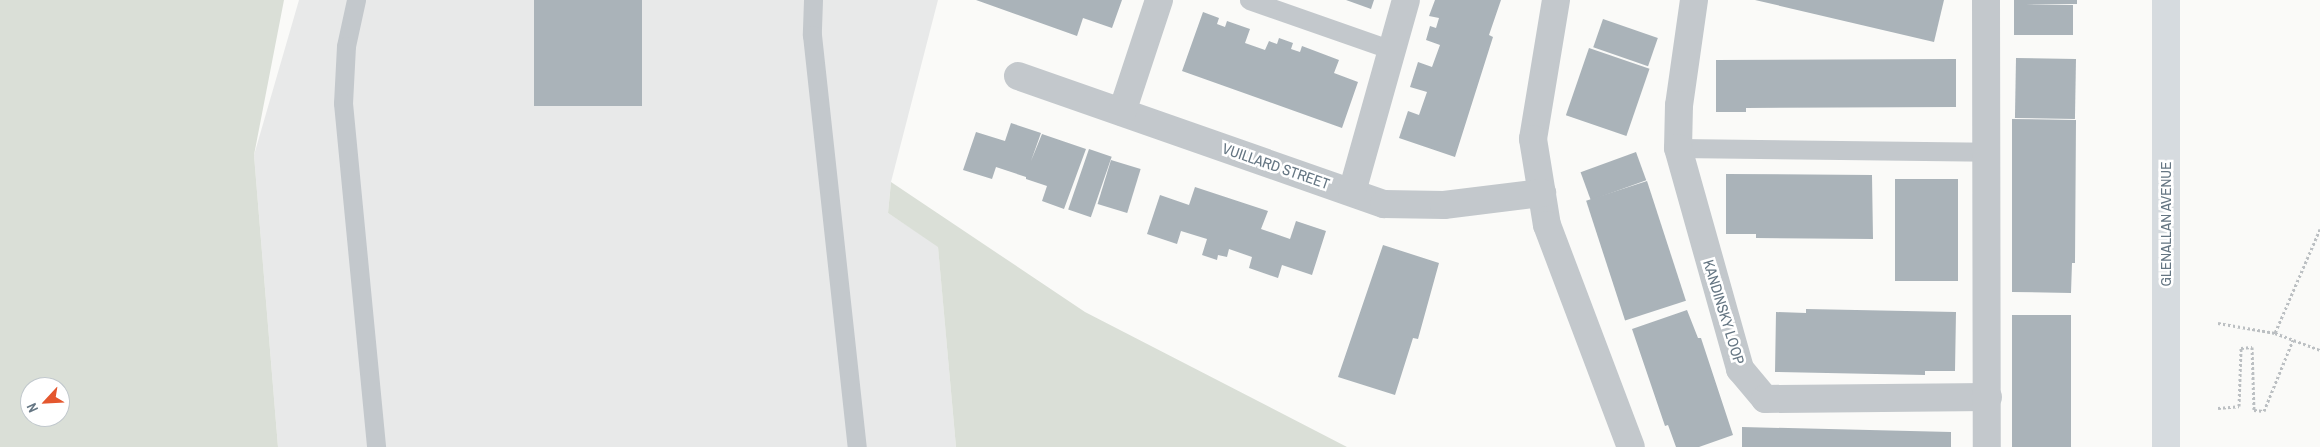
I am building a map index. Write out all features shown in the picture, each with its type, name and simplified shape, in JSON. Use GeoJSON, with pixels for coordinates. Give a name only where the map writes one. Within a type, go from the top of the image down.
{"type":"FeatureCollection","features":[{"type":"Feature","properties":{"kind":"street"},"geometry":{"type":"LineString","coordinates":[[1122,112],[1159,0]]}},
{"type":"Feature","properties":{"kind":"street"},"geometry":{"type":"LineString","coordinates":[[1352,192],[1406,0]]}},
{"type":"Feature","properties":{"kind":"street"},"geometry":{"type":"LineString","coordinates":[[1556,0],[1532,139],[1547,225],[1631,447]]}},
{"type":"Feature","properties":{"kind":"street","name":"KANDINSKY LOOP"},"geometry":{"type":"LineString","coordinates":[[1694,0],[1680,105],[1678,148],[1740,369],[1765,399],[1988,398]]}},
{"type":"Feature","properties":{"kind":"street"},"geometry":{"type":"LineString","coordinates":[[1986,0],[1987,447]]}},
{"type":"Feature","properties":{"kind":"street","name":"GLENALLAN AVENUE"},"geometry":{"type":"LineString","coordinates":[[2166,0],[2166,447]]}},
{"type":"Feature","properties":{"kind":"street","name":"VUILLARD STREET"},"geometry":{"type":"LineString","coordinates":[[1018,76],[1384,204],[1444,205],[1542,193]]}},
{"type":"Feature","properties":{"kind":"lane"},"geometry":{"type":"LineString","coordinates":[[356,0],[346,46],[343,103],[376,447]]}},
{"type":"Feature","properties":{"kind":"lane"},"geometry":{"type":"LineString","coordinates":[[813,0],[812,36],[857,447]]}},
{"type":"Feature","properties":{"kind":"lane"},"geometry":{"type":"LineString","coordinates":[[1249,0],[1392,50]]}},
{"type":"Feature","properties":{"kind":"lane"},"geometry":{"type":"LineString","coordinates":[[1678,148],[1987,152]]}},
{"type":"Feature","properties":{"kind":"path"},"geometry":{"type":"LineString","coordinates":[[2275,333],[2320,229]]}},
{"type":"Feature","properties":{"kind":"path"},"geometry":{"type":"LineString","coordinates":[[2218,323],[2275,333],[2320,350]]}},
{"type":"Feature","properties":{"kind":"path"},"geometry":{"type":"LineString","coordinates":[[2218,408],[2239,406],[2241,348],[2252,348],[2254,410],[2264,411],[2293,340]]}},
{"type":"Feature","properties":{"kind":"shaded area"},"geometry":{"type":"Polygon","coordinates":[[[0,0],[284,0],[254,155],[278,447],[0,447],[0,0]]]}},
{"type":"Feature","properties":{"kind":"shaded area"},"geometry":{"type":"Polygon","coordinates":[[[299,0],[938,0],[891,182],[888,213],[938,246],[956,447],[278,447],[254,155],[299,0]]]}},
{"type":"Feature","properties":{"kind":"shaded area"},"geometry":{"type":"Polygon","coordinates":[[[891,182],[1085,312],[1347,447],[956,447],[938,247],[888,213],[891,182]]]}},
{"type":"Feature","properties":{"kind":"building"},"geometry":{"type":"Polygon","coordinates":[[[534,0],[642,0],[642,106],[534,106],[534,0]]]}},
{"type":"Feature","properties":{"kind":"building"},"geometry":{"type":"Polygon","coordinates":[[[976,0],[1122,0],[1112,28],[1083,18],[1077,36],[976,0]]]}},
{"type":"Feature","properties":{"kind":"building"},"geometry":{"type":"Polygon","coordinates":[[[1346,0],[1374,0],[1371,9],[1346,0]]]}},
{"type":"Feature","properties":{"kind":"building"},"geometry":{"type":"Polygon","coordinates":[[[1435,0],[1501,0],[1489,35],[1493,37],[1455,157],[1399,138],[1408,111],[1419,115],[1427,92],[1410,87],[1418,62],[1432,67],[1440,45],[1426,40],[1430,26],[1436,28],[1439,18],[1429,16],[1435,0]]]}},
{"type":"Feature","properties":{"kind":"building"},"geometry":{"type":"Polygon","coordinates":[[[1755,0],[1944,0],[1934,42],[1755,0]]]}},
{"type":"Feature","properties":{"kind":"building"},"geometry":{"type":"Polygon","coordinates":[[[2014,0],[2077,0],[2077,4],[2026,4],[2073,5],[2073,35],[2014,35],[2014,0]]]}},
{"type":"Feature","properties":{"kind":"building"},"geometry":{"type":"Polygon","coordinates":[[[1203,12],[1219,18],[1217,24],[1225,27],[1227,21],[1250,29],[1245,43],[1265,50],[1269,41],[1277,44],[1279,38],[1293,43],[1291,49],[1300,52],[1302,46],[1339,60],[1334,73],[1358,82],[1342,128],[1182,71],[1203,12]]]}},
{"type":"Feature","properties":{"kind":"building"},"geometry":{"type":"Polygon","coordinates":[[[1603,19],[1658,38],[1648,66],[1593,47],[1603,19]]]}},
{"type":"Feature","properties":{"kind":"building"},"geometry":{"type":"Polygon","coordinates":[[[1589,48],[1650,69],[1626,136],[1566,115],[1589,48]]]}},
{"type":"Feature","properties":{"kind":"building"},"geometry":{"type":"Polygon","coordinates":[[[2016,58],[2076,59],[2075,119],[2015,118],[2016,58]]]}},
{"type":"Feature","properties":{"kind":"building"},"geometry":{"type":"Polygon","coordinates":[[[1956,59],[1956,107],[1746,108],[1746,112],[1716,112],[1716,60],[1956,59]]]}},
{"type":"Feature","properties":{"kind":"building"},"geometry":{"type":"Polygon","coordinates":[[[2012,119],[2076,120],[2075,263],[2072,263],[2071,293],[2012,292],[2012,119]]]}},
{"type":"Feature","properties":{"kind":"building"},"geometry":{"type":"Polygon","coordinates":[[[1011,123],[1041,133],[1031,161],[1042,134],[1086,149],[1064,209],[1042,201],[1047,186],[1026,179],[1026,177],[996,167],[992,179],[963,170],[976,132],[1005,141],[1011,123]]]}},
{"type":"Feature","properties":{"kind":"building"},"geometry":{"type":"Polygon","coordinates":[[[1089,149],[1112,157],[1091,217],[1068,210],[1089,149]]]}},
{"type":"Feature","properties":{"kind":"building"},"geometry":{"type":"Polygon","coordinates":[[[1636,152],[1646,180],[1591,200],[1581,172],[1636,152]]]}},
{"type":"Feature","properties":{"kind":"building"},"geometry":{"type":"Polygon","coordinates":[[[1111,160],[1141,169],[1127,213],[1098,204],[1111,160]]]}},
{"type":"Feature","properties":{"kind":"building"},"geometry":{"type":"Polygon","coordinates":[[[1726,174],[1872,175],[1873,239],[1756,238],[1756,234],[1726,234],[1726,174]]]}},
{"type":"Feature","properties":{"kind":"building"},"geometry":{"type":"Polygon","coordinates":[[[1895,179],[1958,179],[1958,281],[1895,281],[1895,179]]]}},
{"type":"Feature","properties":{"kind":"building"},"geometry":{"type":"Polygon","coordinates":[[[1647,181],[1686,301],[1625,321],[1586,201],[1647,181]]]}},
{"type":"Feature","properties":{"kind":"building"},"geometry":{"type":"Polygon","coordinates":[[[1195,187],[1268,211],[1261,229],[1290,239],[1296,221],[1326,231],[1312,275],[1282,265],[1278,278],[1249,268],[1252,257],[1229,249],[1227,257],[1218,255],[1217,260],[1202,255],[1207,239],[1181,231],[1177,244],[1147,234],[1160,195],[1189,205],[1195,187]]]}},
{"type":"Feature","properties":{"kind":"building"},"geometry":{"type":"Polygon","coordinates":[[[1383,245],[1439,263],[1418,339],[1413,338],[1395,395],[1338,377],[1383,245]]]}},
{"type":"Feature","properties":{"kind":"building"},"geometry":{"type":"Polygon","coordinates":[[[1806,309],[1956,312],[1955,371],[1925,371],[1925,375],[1775,372],[1776,312],[1806,313],[1806,309]]]}},
{"type":"Feature","properties":{"kind":"building"},"geometry":{"type":"Polygon","coordinates":[[[1687,310],[1698,338],[1701,338],[1733,435],[1699,447],[1676,447],[1668,425],[1665,426],[1632,329],[1687,310]]]}},
{"type":"Feature","properties":{"kind":"building"},"geometry":{"type":"Polygon","coordinates":[[[2012,315],[2071,315],[2071,447],[2012,447],[2012,315]]]}},
{"type":"Feature","properties":{"kind":"building"},"geometry":{"type":"Polygon","coordinates":[[[1742,427],[1951,432],[1951,447],[1742,447],[1742,427]]]}}]}
